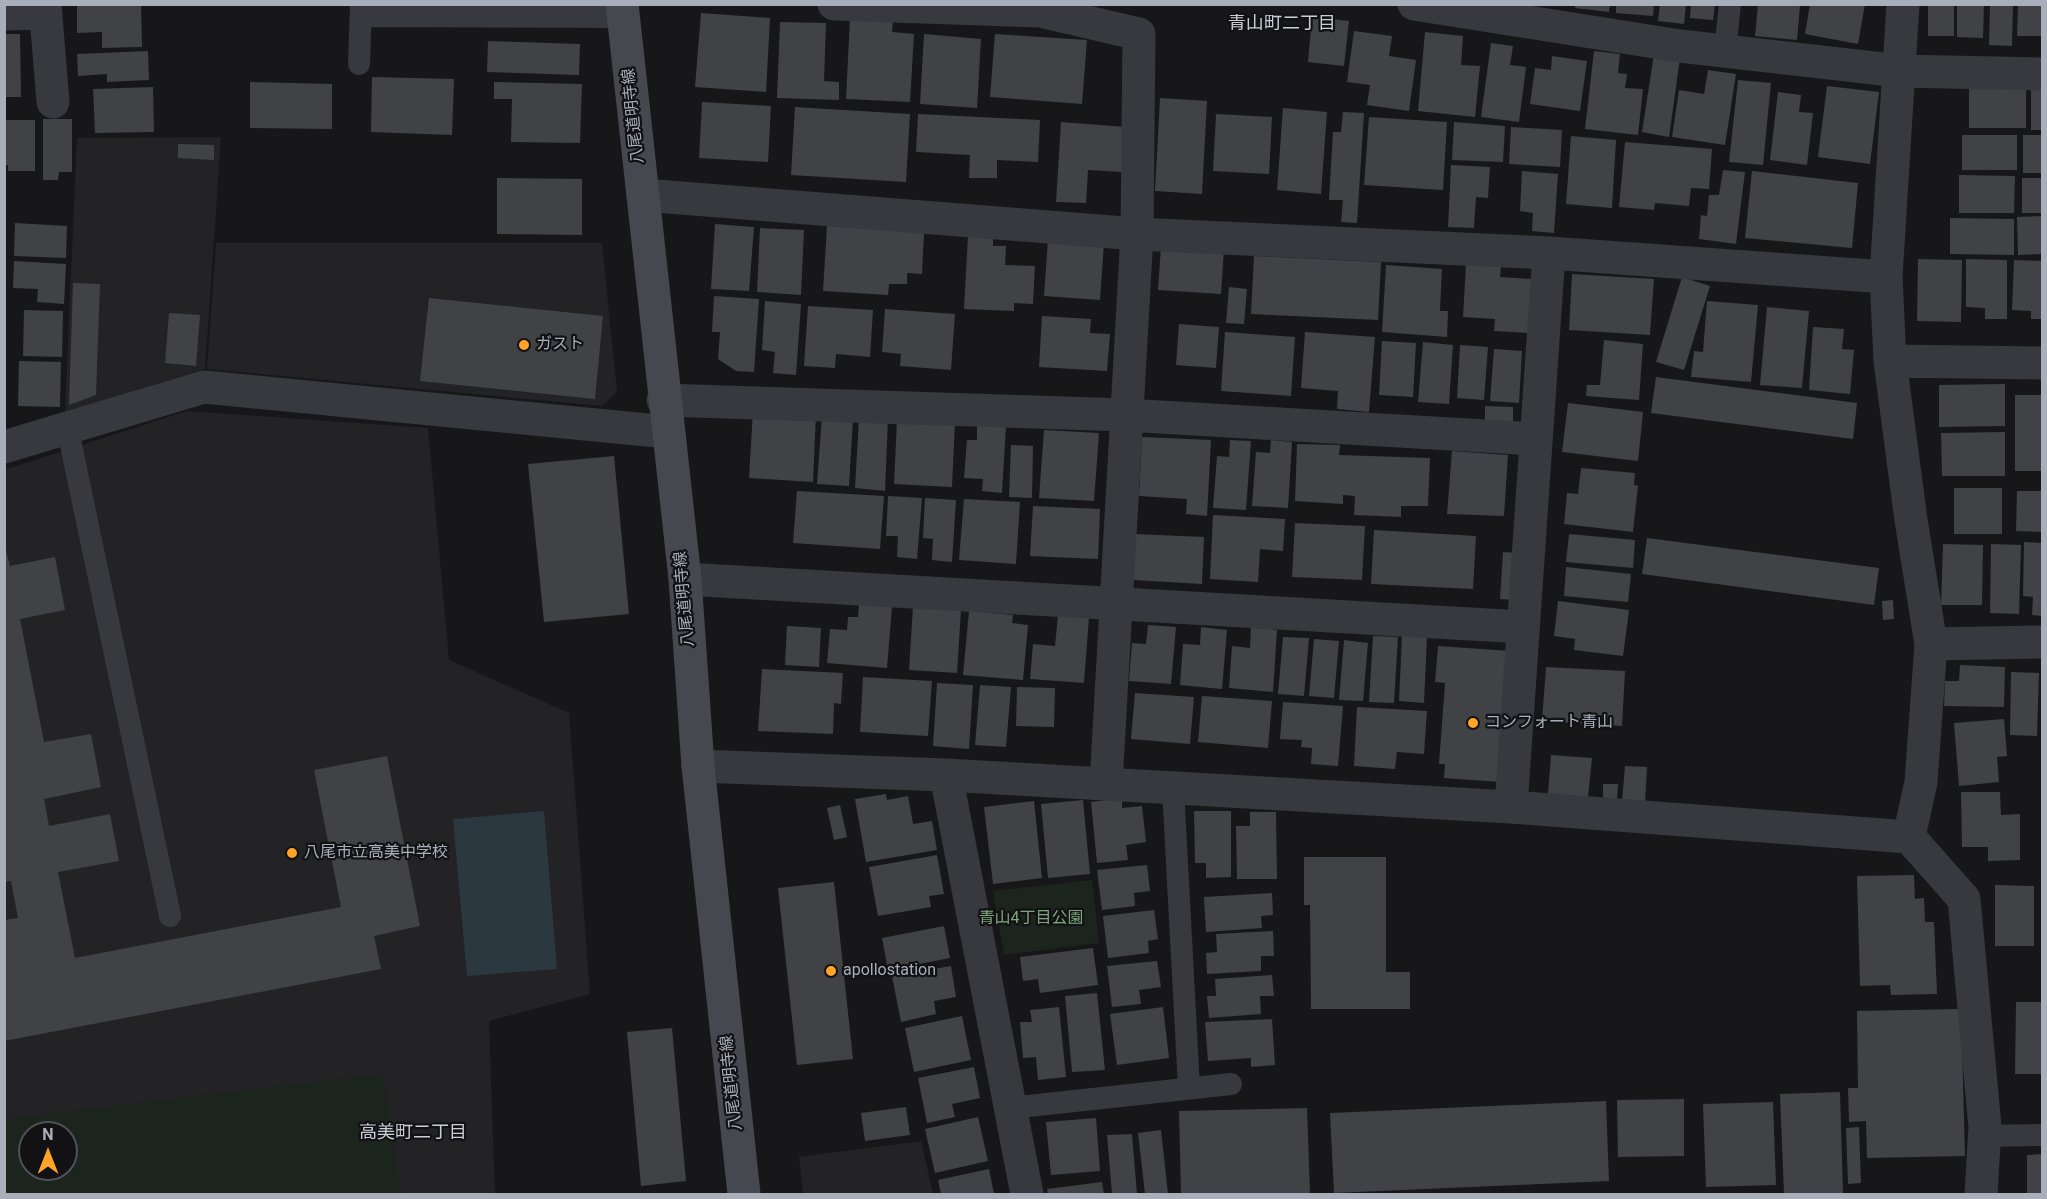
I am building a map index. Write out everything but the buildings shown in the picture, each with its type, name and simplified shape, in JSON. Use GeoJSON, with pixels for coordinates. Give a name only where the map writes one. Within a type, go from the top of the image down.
{"type":"FeatureCollection","features":[{"type":"Feature","properties":{"kind":"main road","name":"八尾道明寺線"},"geometry":{"type":"LineString","coordinates":[[623,11],[663,400],[685,579],[698,766],[744,1194]]}},
{"type":"Feature","properties":{"kind":"street"},"geometry":{"type":"LineString","coordinates":[[834,4],[1040,8],[1139,33],[1137,234],[1106,784]]}},
{"type":"Feature","properties":{"kind":"street"},"geometry":{"type":"LineString","coordinates":[[1414,4],[1555,15],[1725,51],[1900,72],[2043,74]]}},
{"type":"Feature","properties":{"kind":"street"},"geometry":{"type":"LineString","coordinates":[[1903,4],[1886,277],[1890,361],[1911,520],[1931,644],[1921,782],[1910,837]]}},
{"type":"Feature","properties":{"kind":"street"},"geometry":{"type":"LineString","coordinates":[[4,14],[45,9],[53,102]]}},
{"type":"Feature","properties":{"kind":"street"},"geometry":{"type":"LineString","coordinates":[[643,195],[1137,234],[1549,253],[1886,277]]}},
{"type":"Feature","properties":{"kind":"street"},"geometry":{"type":"LineString","coordinates":[[1511,807],[1549,253]]}},
{"type":"Feature","properties":{"kind":"street"},"geometry":{"type":"LineString","coordinates":[[1890,361],[2043,363]]}},
{"type":"Feature","properties":{"kind":"street"},"geometry":{"type":"LineString","coordinates":[[4,447],[204,387],[668,432]]}},
{"type":"Feature","properties":{"kind":"street"},"geometry":{"type":"LineString","coordinates":[[663,400],[1126,415],[1536,439]]}},
{"type":"Feature","properties":{"kind":"street"},"geometry":{"type":"LineString","coordinates":[[685,579],[1523,627]]}},
{"type":"Feature","properties":{"kind":"street"},"geometry":{"type":"LineString","coordinates":[[1931,644],[2043,642]]}},
{"type":"Feature","properties":{"kind":"street"},"geometry":{"type":"LineString","coordinates":[[698,766],[946,775],[1511,807],[1910,837],[1964,899],[1984,1136],[1981,1194]]}},
{"type":"Feature","properties":{"kind":"street"},"geometry":{"type":"LineString","coordinates":[[946,775],[1027,1194]]}},
{"type":"Feature","properties":{"kind":"lane"},"geometry":{"type":"LineString","coordinates":[[1725,51],[1730,4]]}},
{"type":"Feature","properties":{"kind":"lane"},"geometry":{"type":"LineString","coordinates":[[359,64],[361,10],[623,11]]}},
{"type":"Feature","properties":{"kind":"lane"},"geometry":{"type":"LineString","coordinates":[[68,426],[170,916]]}},
{"type":"Feature","properties":{"kind":"lane"},"geometry":{"type":"LineString","coordinates":[[1173,788],[1189,1088]]}},
{"type":"Feature","properties":{"kind":"lane"},"geometry":{"type":"LineString","coordinates":[[1010,1108],[1231,1084]]}},
{"type":"Feature","properties":{"kind":"lane"},"geometry":{"type":"LineString","coordinates":[[1984,1136],[2043,1135]]}},
{"type":"Feature","properties":{"kind":"shaded area"},"geometry":{"type":"Polygon","coordinates":[[[221,137],[205,369],[65,412],[77,138],[221,137]]]}},
{"type":"Feature","properties":{"kind":"shaded area"},"geometry":{"type":"Polygon","coordinates":[[[216,243],[602,243],[617,392],[602,406],[207,369],[216,243]]]}},
{"type":"Feature","properties":{"kind":"shaded area","name":"八尾市立高美中学校"},"geometry":{"type":"Polygon","coordinates":[[[187,411],[428,428],[449,660],[569,713],[590,994],[489,1021],[495,1194],[5,1194],[4,470],[187,411]]]}},
{"type":"Feature","properties":{"kind":"shaded area"},"geometry":{"type":"Polygon","coordinates":[[[544,811],[557,969],[467,976],[453,819],[544,811]]]}},
{"type":"Feature","properties":{"kind":"shaded area"},"geometry":{"type":"Polygon","coordinates":[[[921,1141],[933,1194],[803,1194],[799,1157],[921,1141]]]}},
{"type":"Feature","properties":{"kind":"green space","name":"青山4丁目公園"},"geometry":{"type":"Polygon","coordinates":[[[1092,880],[1099,943],[1004,955],[993,891],[1092,880]]]}},
{"type":"Feature","properties":{"kind":"green space"},"geometry":{"type":"Polygon","coordinates":[[[383,1074],[401,1194],[5,1194],[5,1119],[383,1074]]]}},
{"type":"Feature","properties":{"kind":"place","name":"ガスト"},"geometry":{"type":"Point","coordinates":[524,345]}},
{"type":"Feature","properties":{"kind":"place","name":"コンフォート青山"},"geometry":{"type":"Point","coordinates":[1473,723]}},
{"type":"Feature","properties":{"kind":"place","name":"八尾市立高美中学校"},"geometry":{"type":"Point","coordinates":[292,853]}},
{"type":"Feature","properties":{"kind":"place","name":"apollostation"},"geometry":{"type":"Point","coordinates":[831,971]}},
{"type":"Feature","properties":{"kind":"district","name":"青山町二丁目"},"geometry":{"type":"Point","coordinates":[1282,24]}},
{"type":"Feature","properties":{"kind":"district","name":"高美町二丁目"},"geometry":{"type":"Point","coordinates":[413,1133]}}]}
